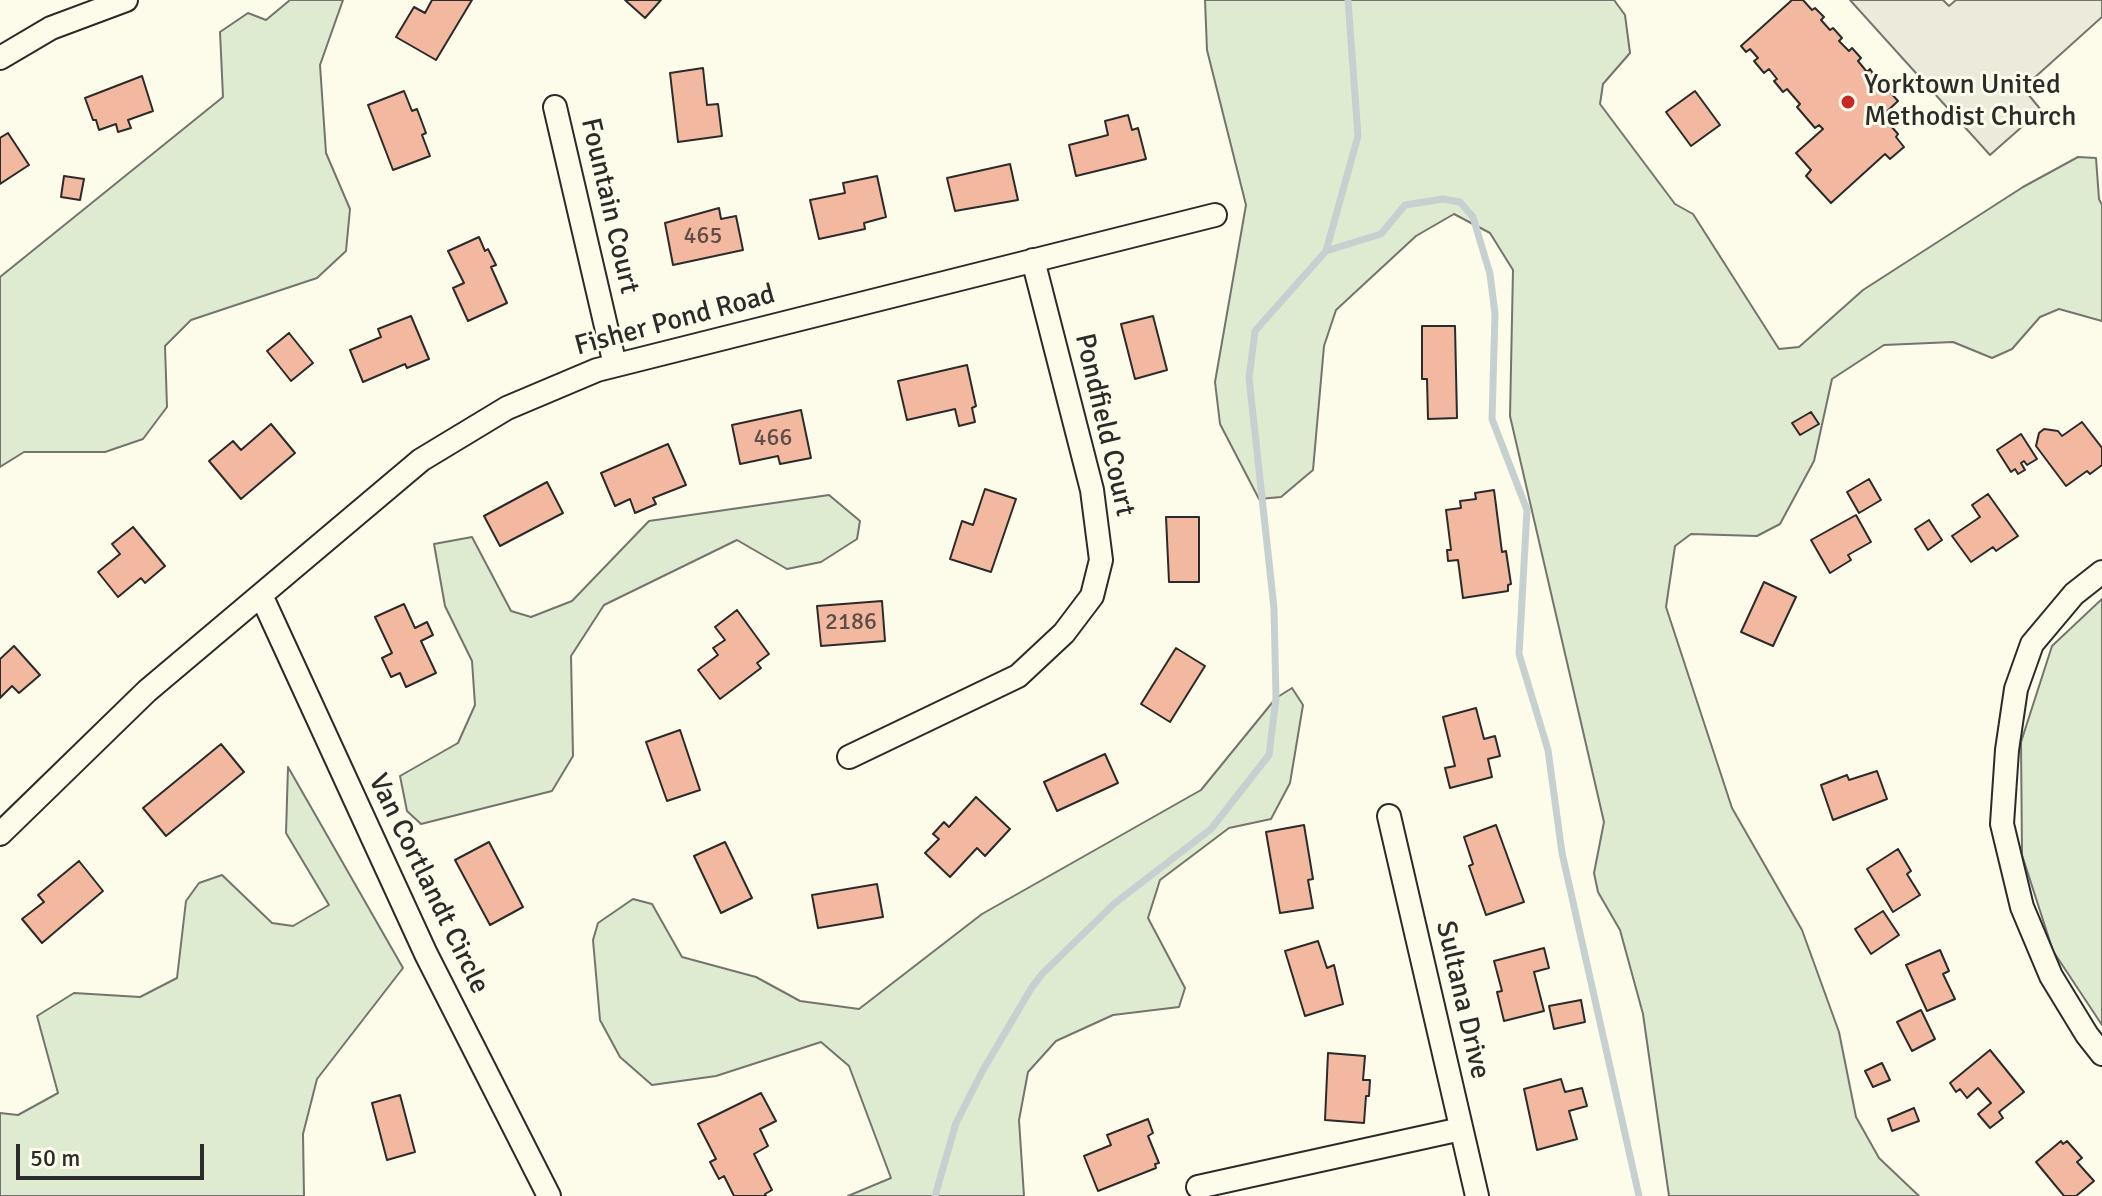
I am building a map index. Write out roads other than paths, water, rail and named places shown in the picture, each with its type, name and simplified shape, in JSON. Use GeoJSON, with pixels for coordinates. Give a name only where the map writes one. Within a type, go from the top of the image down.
{"type":"FeatureCollection","features":[{"type":"Feature","properties":{"kind":"street"},"geometry":{"type":"LineString","coordinates":[[0,58],[51,28],[126,0]]}},
{"type":"Feature","properties":{"kind":"street","name":"Fountain Court"},"geometry":{"type":"LineString","coordinates":[[555,107],[615,365]]}},
{"type":"Feature","properties":{"kind":"street","name":"Fisher Pond Road"},"geometry":{"type":"LineString","coordinates":[[0,834],[147,691],[421,460],[507,408],[615,365],[1215,215]]}},
{"type":"Feature","properties":{"kind":"street","name":"Pondfield Court"},"geometry":{"type":"LineString","coordinates":[[849,757],[1018,676],[1064,633],[1092,596],[1101,560],[1092,490],[1033,260]]}},
{"type":"Feature","properties":{"kind":"street"},"geometry":{"type":"LineString","coordinates":[[2102,572],[2074,594],[2032,644],[2016,689],[2007,750],[2002,824],[2022,907],[2051,976],[2102,1054]]}},
{"type":"Feature","properties":{"kind":"street","name":"Van Cortlandt Circle"},"geometry":{"type":"LineString","coordinates":[[261,595],[426,954],[549,1196]]}},
{"type":"Feature","properties":{"kind":"street","name":"Sultana Drive"},"geometry":{"type":"LineString","coordinates":[[1389,816],[1477,1196]]}},
{"type":"Feature","properties":{"kind":"street"},"geometry":{"type":"LineString","coordinates":[[1198,1187],[1461,1129]]}},
{"type":"Feature","properties":{"kind":"waterway"},"geometry":{"type":"LineString","coordinates":[[935,1196],[956,1123],[1032,987],[1115,903],[1211,829],[1269,755],[1276,698],[1274,608],[1249,378],[1255,331],[1326,251],[1358,136],[1348,0]]}},
{"type":"Feature","properties":{"kind":"waterway"},"geometry":{"type":"LineString","coordinates":[[1326,251],[1381,234],[1405,205],[1443,199],[1460,202],[1473,217],[1490,274],[1495,314],[1492,419],[1527,510],[1519,654],[1548,750],[1562,853],[1639,1196]]}},
{"type":"Feature","properties":{"kind":"place","name":"Yorktown United Methodist Church"},"geometry":{"type":"Point","coordinates":[1848,102]}}]}
